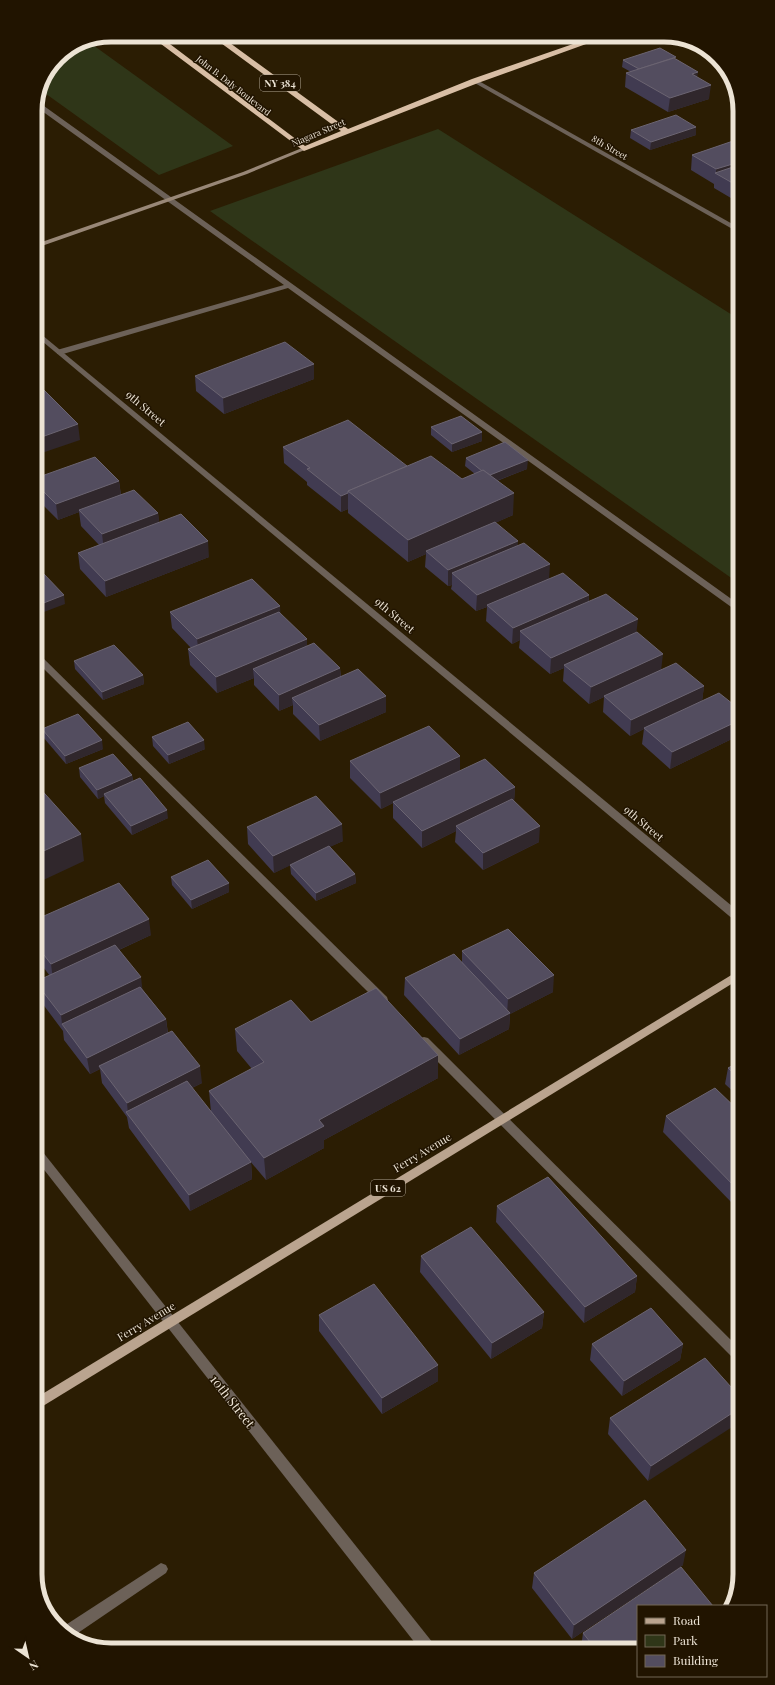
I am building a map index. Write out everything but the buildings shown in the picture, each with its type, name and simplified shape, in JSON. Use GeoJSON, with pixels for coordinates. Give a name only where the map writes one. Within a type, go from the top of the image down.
{"type":"FeatureCollection","features":[{"type":"Feature","properties":{"kind":"highway","name":"John B. Daly Boulevard"},"geometry":{"type":"LineString","coordinates":[[162,42],[304,149]]}},
{"type":"Feature","properties":{"kind":"highway","name":"NY 384"},"geometry":{"type":"LineString","coordinates":[[224,42],[346,131]]}},
{"type":"Feature","properties":{"kind":"highway","name":"Niagara Street"},"geometry":{"type":"LineString","coordinates":[[304,149],[475,80],[587,42]]}},
{"type":"Feature","properties":{"kind":"main road","name":"Ferry Avenue"},"geometry":{"type":"LineString","coordinates":[[42,1400],[733,978]]}},
{"type":"Feature","properties":{"kind":"street","name":"8th Street"},"geometry":{"type":"LineString","coordinates":[[475,80],[733,227]]}},
{"type":"Feature","properties":{"kind":"street"},"geometry":{"type":"LineString","coordinates":[[42,108],[171,199],[733,604]]}},
{"type":"Feature","properties":{"kind":"street","name":"Niagara Street"},"geometry":{"type":"LineString","coordinates":[[42,244],[245,173],[304,149]]}},
{"type":"Feature","properties":{"kind":"street"},"geometry":{"type":"LineString","coordinates":[[60,352],[290,285]]}},
{"type":"Feature","properties":{"kind":"street","name":"9th Street"},"geometry":{"type":"LineString","coordinates":[[42,337],[733,913]]}},
{"type":"Feature","properties":{"kind":"street"},"geometry":{"type":"LineString","coordinates":[[42,662],[389,1006]]}},
{"type":"Feature","properties":{"kind":"street"},"geometry":{"type":"LineString","coordinates":[[417,1034],[733,1350]]}},
{"type":"Feature","properties":{"kind":"street","name":"10th Street"},"geometry":{"type":"LineString","coordinates":[[42,1159],[424,1643]]}},
{"type":"Feature","properties":{"kind":"street"},"geometry":{"type":"LineString","coordinates":[[70,1630],[160,1569]]}},
{"type":"Feature","properties":{"kind":"green space"},"geometry":{"type":"Polygon","coordinates":[[[93,45],[233,146],[159,175],[44,93],[56,69],[66,59],[77,51],[93,45]]]}},
{"type":"Feature","properties":{"kind":"green space"},"geometry":{"type":"Polygon","coordinates":[[[438,129],[733,315],[733,579],[210,211],[438,129]]]}}]}
